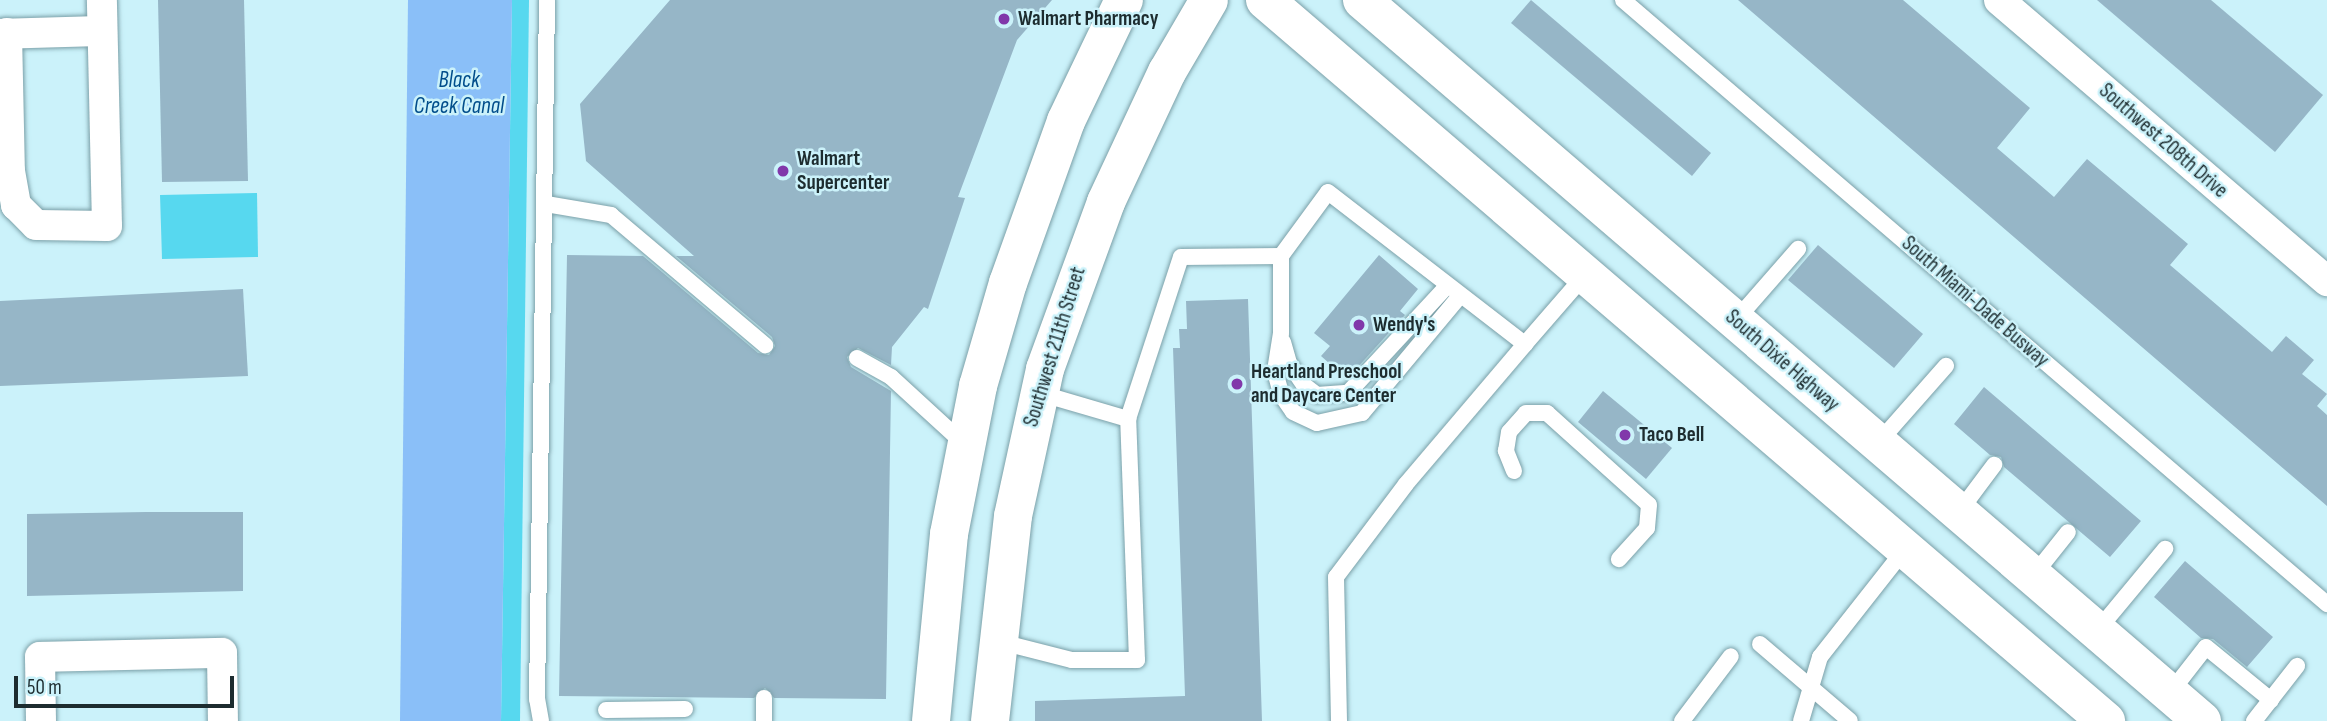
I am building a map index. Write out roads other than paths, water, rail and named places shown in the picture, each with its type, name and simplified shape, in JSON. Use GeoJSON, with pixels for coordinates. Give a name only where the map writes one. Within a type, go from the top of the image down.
{"type":"FeatureCollection","features":[{"type":"Feature","properties":{"kind":"main road"},"geometry":{"type":"LineString","coordinates":[[930,721],[942,590],[964,444],[991,338],[1066,121],[1124,0]]}},
{"type":"Feature","properties":{"kind":"main road","name":"Southwest 211th Street"},"geometry":{"type":"LineString","coordinates":[[990,721],[996,640],[1021,471],[1039,393],[1070,290],[1105,202],[1167,72],[1209,0]]}},
{"type":"Feature","properties":{"kind":"main road"},"geometry":{"type":"LineString","coordinates":[[1265,0],[2106,721]]}},
{"type":"Feature","properties":{"kind":"main road","name":"South Dixie Highway"},"geometry":{"type":"LineString","coordinates":[[1362,0],[2203,721]]}},
{"type":"Feature","properties":{"kind":"street"},"geometry":{"type":"LineString","coordinates":[[102,0],[107,226],[36,225],[16,205],[10,181],[3,34],[102,31]]}},
{"type":"Feature","properties":{"kind":"street","name":"Southwest 208th Drive"},"geometry":{"type":"LineString","coordinates":[[1999,0],[2327,281]]}},
{"type":"Feature","properties":{"kind":"street"},"geometry":{"type":"LineString","coordinates":[[41,721],[40,657],[222,653],[223,721]]}},
{"type":"Feature","properties":{"kind":"lane"},"geometry":{"type":"LineString","coordinates":[[541,721],[537,699],[547,0]]}},
{"type":"Feature","properties":{"kind":"lane","name":"South Miami-Dade Busway"},"geometry":{"type":"LineString","coordinates":[[1623,0],[2327,604]]}},
{"type":"Feature","properties":{"kind":"lane"},"geometry":{"type":"LineString","coordinates":[[1453,291],[1362,413],[1339,422],[1317,422],[1293,412],[1282,396],[1275,372],[1281,333],[1281,256],[1328,192],[1525,344]]}},
{"type":"Feature","properties":{"kind":"lane"},"geometry":{"type":"LineString","coordinates":[[546,204],[611,215],[765,345]]}},
{"type":"Feature","properties":{"kind":"lane"},"geometry":{"type":"LineString","coordinates":[[1735,321],[1798,249]]}},
{"type":"Feature","properties":{"kind":"lane"},"geometry":{"type":"LineString","coordinates":[[996,640],[1072,660],[1137,660],[1128,419],[1181,257],[1281,256]]}},
{"type":"Feature","properties":{"kind":"lane"},"geometry":{"type":"LineString","coordinates":[[1339,721],[1336,577],[1406,484],[1585,275]]}},
{"type":"Feature","properties":{"kind":"lane"},"geometry":{"type":"LineString","coordinates":[[1281,333],[1289,363],[1304,385],[1317,395],[1334,397],[1361,383],[1453,291]]}},
{"type":"Feature","properties":{"kind":"lane"},"geometry":{"type":"LineString","coordinates":[[857,358],[891,377],[964,444]]}},
{"type":"Feature","properties":{"kind":"lane"},"geometry":{"type":"LineString","coordinates":[[1878,443],[1946,366]]}},
{"type":"Feature","properties":{"kind":"lane"},"geometry":{"type":"LineString","coordinates":[[1039,393],[1128,419]]}},
{"type":"Feature","properties":{"kind":"lane"},"geometry":{"type":"LineString","coordinates":[[1514,471],[1506,451],[1509,432],[1527,413],[1547,413],[1649,505],[1647,528],[1619,559]]}},
{"type":"Feature","properties":{"kind":"lane"},"geometry":{"type":"LineString","coordinates":[[1959,512],[1994,465]]}},
{"type":"Feature","properties":{"kind":"lane"},"geometry":{"type":"LineString","coordinates":[[2033,576],[2067,532]]}},
{"type":"Feature","properties":{"kind":"lane"},"geometry":{"type":"LineString","coordinates":[[1801,721],[1820,657],[1905,548]]}},
{"type":"Feature","properties":{"kind":"lane"},"geometry":{"type":"LineString","coordinates":[[2098,631],[2165,549]]}},
{"type":"Feature","properties":{"kind":"lane"},"geometry":{"type":"LineString","coordinates":[[1760,643],[1850,721]]}},
{"type":"Feature","properties":{"kind":"lane"},"geometry":{"type":"LineString","coordinates":[[2170,693],[2206,647],[2270,700]]}},
{"type":"Feature","properties":{"kind":"lane"},"geometry":{"type":"LineString","coordinates":[[1682,721],[1731,656]]}},
{"type":"Feature","properties":{"kind":"lane"},"geometry":{"type":"LineString","coordinates":[[2254,721],[2297,666]]}},
{"type":"Feature","properties":{"kind":"lane"},"geometry":{"type":"LineString","coordinates":[[764,698],[764,721]]}},
{"type":"Feature","properties":{"kind":"lane"},"geometry":{"type":"LineString","coordinates":[[606,709],[685,709]]}},
{"type":"Feature","properties":{"kind":"water","name":"Black Creek Canal"},"geometry":{"type":"Polygon","coordinates":[[[408,0],[512,0],[501,721],[400,721],[408,0]]]}},
{"type":"Feature","properties":{"kind":"place","name":"Walmart Pharmacy"},"geometry":{"type":"Point","coordinates":[1004,19]}},
{"type":"Feature","properties":{"kind":"place","name":"Walmart Supercenter"},"geometry":{"type":"Point","coordinates":[783,171]}},
{"type":"Feature","properties":{"kind":"place","name":"Wendy's"},"geometry":{"type":"Point","coordinates":[1359,325]}},
{"type":"Feature","properties":{"kind":"place","name":"Heartland Preschool and Daycare Center"},"geometry":{"type":"Point","coordinates":[1237,384]}},
{"type":"Feature","properties":{"kind":"place","name":"Taco Bell"},"geometry":{"type":"Point","coordinates":[1625,435]}}]}
